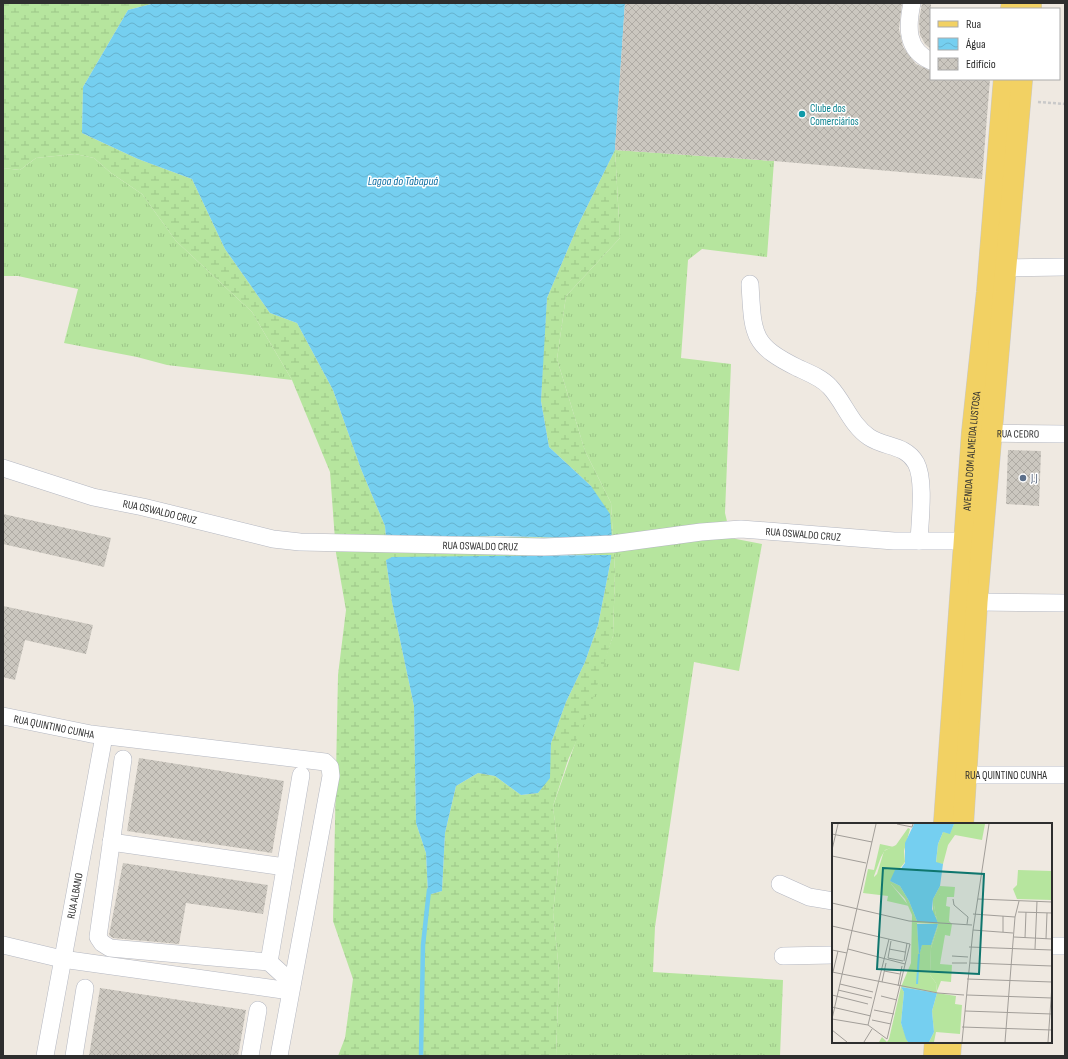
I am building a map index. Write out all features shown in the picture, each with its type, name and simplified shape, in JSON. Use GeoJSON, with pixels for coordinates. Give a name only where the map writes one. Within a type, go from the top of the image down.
{"type":"FeatureCollection","features":[{"type":"Feature","properties":{"kind":"main road","name":"AVENIDA DOM ALMEIDA LUSTOSA"},"geometry":{"type":"LineString","coordinates":[[944,823],[956,775],[977,602],[987,292],[1004,80]]}},
{"type":"Feature","properties":{"kind":"main road","name":"AVENIDA DOM ALMEIDA LUSTOSA"},"geometry":{"type":"LineString","coordinates":[[963,823],[956,775],[966,541],[1007,268],[1022,80]]}},
{"type":"Feature","properties":{"kind":"main road"},"geometry":{"type":"LineString","coordinates":[[934,1056],[935,1043]]}},
{"type":"Feature","properties":{"kind":"main road"},"geometry":{"type":"LineString","coordinates":[[950,1056],[951,1043]]}},
{"type":"Feature","properties":{"kind":"street"},"geometry":{"type":"LineString","coordinates":[[912,3],[909,16],[910,42],[916,52],[930,60]]}},
{"type":"Feature","properties":{"kind":"street"},"geometry":{"type":"LineString","coordinates":[[1007,268],[1065,267]]}},
{"type":"Feature","properties":{"kind":"street"},"geometry":{"type":"LineString","coordinates":[[750,284],[752,321],[755,335],[763,347],[780,360],[818,378],[830,386],[860,430],[878,442],[900,448],[910,455],[916,464],[920,479],[920,541]]}},
{"type":"Feature","properties":{"kind":"street","name":"RUA CEDRO"},"geometry":{"type":"LineString","coordinates":[[982,433],[1065,434]]}},
{"type":"Feature","properties":{"kind":"street","name":"RUA OSWALDO CRUZ"},"geometry":{"type":"LineString","coordinates":[[3,468],[93,496],[273,539],[300,542],[544,547],[612,544],[701,532],[741,529],[828,537],[920,541],[966,541]]}},
{"type":"Feature","properties":{"kind":"street"},"geometry":{"type":"LineString","coordinates":[[977,602],[1065,603]]}},
{"type":"Feature","properties":{"kind":"street","name":"RUA QUINTINO CUNHA"},"geometry":{"type":"LineString","coordinates":[[3,716],[104,736],[325,762],[330,767],[331,776],[291,987]]}},
{"type":"Feature","properties":{"kind":"street","name":"RUA ALBANO"},"geometry":{"type":"LineString","coordinates":[[44,1056],[104,736]]}},
{"type":"Feature","properties":{"kind":"street"},"geometry":{"type":"LineString","coordinates":[[123,759],[98,937],[102,943],[110,948],[269,962],[291,987]]}},
{"type":"Feature","properties":{"kind":"street"},"geometry":{"type":"LineString","coordinates":[[269,962],[301,775]]}},
{"type":"Feature","properties":{"kind":"street","name":"RUA QUINTINO CUNHA"},"geometry":{"type":"LineString","coordinates":[[956,775],[1065,775]]}},
{"type":"Feature","properties":{"kind":"street"},"geometry":{"type":"LineString","coordinates":[[111,842],[285,867]]}},
{"type":"Feature","properties":{"kind":"street"},"geometry":{"type":"LineString","coordinates":[[780,884],[809,898],[832,900]]}},
{"type":"Feature","properties":{"kind":"street"},"geometry":{"type":"LineString","coordinates":[[3,945],[62,959],[291,987]]}},
{"type":"Feature","properties":{"kind":"street"},"geometry":{"type":"LineString","coordinates":[[1052,946],[1065,946]]}},
{"type":"Feature","properties":{"kind":"street"},"geometry":{"type":"LineString","coordinates":[[783,956],[832,955]]}},
{"type":"Feature","properties":{"kind":"street"},"geometry":{"type":"LineString","coordinates":[[279,1056],[291,987]]}},
{"type":"Feature","properties":{"kind":"street"},"geometry":{"type":"LineString","coordinates":[[74,1056],[85,988]]}},
{"type":"Feature","properties":{"kind":"street"},"geometry":{"type":"LineString","coordinates":[[250,1056],[258,1010]]}},
{"type":"Feature","properties":{"kind":"path"},"geometry":{"type":"LineString","coordinates":[[1038,102],[1065,104]]}},
{"type":"Feature","properties":{"kind":"green space"},"geometry":{"type":"Polygon","coordinates":[[[3,3],[155,3],[128,10],[83,87],[82,133],[138,159],[192,179],[225,249],[270,313],[297,323],[333,390],[361,469],[385,526],[386,538],[426,536],[580,538],[591,486],[549,447],[541,401],[547,298],[579,223],[615,150],[620,238],[566,296],[557,359],[585,451],[611,503],[615,573],[613,636],[587,717],[568,760],[553,806],[559,859],[553,912],[559,971],[556,1056],[338,1056],[345,1038],[353,979],[333,921],[338,675],[346,610],[336,553],[330,472],[292,380],[252,312],[176,241],[142,194],[111,173],[94,158],[75,154],[36,158],[20,170],[3,168],[3,3]],[[541,555],[386,560],[392,602],[414,706],[416,823],[426,853],[428,895],[442,891],[445,833],[456,786],[478,773],[495,776],[521,795],[538,793],[549,778],[551,743],[566,702],[585,662],[598,625],[611,555],[541,555]]]}},
{"type":"Feature","properties":{"kind":"green space"},"geometry":{"type":"Polygon","coordinates":[[[615,150],[774,161],[767,257],[702,249],[688,260],[681,358],[731,364],[725,513],[731,538],[762,544],[739,671],[694,662],[655,927],[653,972],[783,980],[780,1056],[556,1056],[559,971],[553,912],[559,859],[553,806],[613,636],[615,573],[611,503],[585,451],[557,359],[566,296],[620,238],[615,150]]]}},
{"type":"Feature","properties":{"kind":"green space"},"geometry":{"type":"Polygon","coordinates":[[[75,154],[94,158],[111,173],[142,194],[176,241],[252,312],[292,380],[167,365],[137,357],[64,343],[78,289],[18,276],[3,276],[3,168],[20,170],[36,158],[75,154]]]}},
{"type":"Feature","properties":{"kind":"water","name":"Lagoa do Tabapuá"},"geometry":{"type":"Polygon","coordinates":[[[155,3],[625,3],[615,150],[579,223],[547,298],[541,401],[549,447],[591,486],[610,514],[612,539],[496,536],[386,538],[385,526],[361,469],[333,390],[297,323],[270,313],[225,249],[192,179],[138,159],[82,133],[83,87],[128,10],[155,3]]]}},
{"type":"Feature","properties":{"kind":"water"},"geometry":{"type":"Polygon","coordinates":[[[611,555],[598,625],[585,662],[566,702],[551,743],[550,778],[538,793],[521,795],[495,776],[478,773],[456,786],[445,833],[442,891],[428,895],[426,853],[416,823],[414,706],[392,602],[386,560],[392,557],[611,555]]]}},
{"type":"Feature","properties":{"kind":"building","name":"Clube dos Comerciários"},"geometry":{"type":"Polygon","coordinates":[[[625,3],[902,3],[899,29],[903,47],[916,64],[930,71],[930,80],[990,80],[982,179],[774,161],[615,150],[625,3]]]}},
{"type":"Feature","properties":{"kind":"building"},"geometry":{"type":"Polygon","coordinates":[[[922,3],[931,3],[930,48],[925,44],[920,35],[919,21],[922,3]]]}},
{"type":"Feature","properties":{"kind":"building","name":"J.J"},"geometry":{"type":"Polygon","coordinates":[[[1008,450],[1041,451],[1039,506],[1006,504],[1008,450]]]}},
{"type":"Feature","properties":{"kind":"building"},"geometry":{"type":"Polygon","coordinates":[[[3,514],[111,538],[104,567],[3,544],[3,514]]]}},
{"type":"Feature","properties":{"kind":"building"},"geometry":{"type":"Polygon","coordinates":[[[3,606],[93,625],[86,654],[25,640],[15,680],[3,677],[3,606]]]}},
{"type":"Feature","properties":{"kind":"building"},"geometry":{"type":"Polygon","coordinates":[[[139,758],[284,781],[272,853],[127,831],[139,758]]]}},
{"type":"Feature","properties":{"kind":"building"},"geometry":{"type":"Polygon","coordinates":[[[123,863],[268,885],[263,914],[186,903],[179,944],[113,938],[109,935],[123,863]]]}},
{"type":"Feature","properties":{"kind":"building"},"geometry":{"type":"Polygon","coordinates":[[[100,988],[246,1010],[238,1056],[89,1056],[100,988]]]}},
{"type":"Feature","properties":{"kind":"waterway"},"geometry":{"type":"LineString","coordinates":[[421,1056],[423,945],[429,890]]}},
{"type":"Feature","properties":{"kind":"place","name":"Clube dos Comerciários"},"geometry":{"type":"Point","coordinates":[802,114]}},
{"type":"Feature","properties":{"kind":"place","name":"J.J"},"geometry":{"type":"Point","coordinates":[1023,478]}}]}
